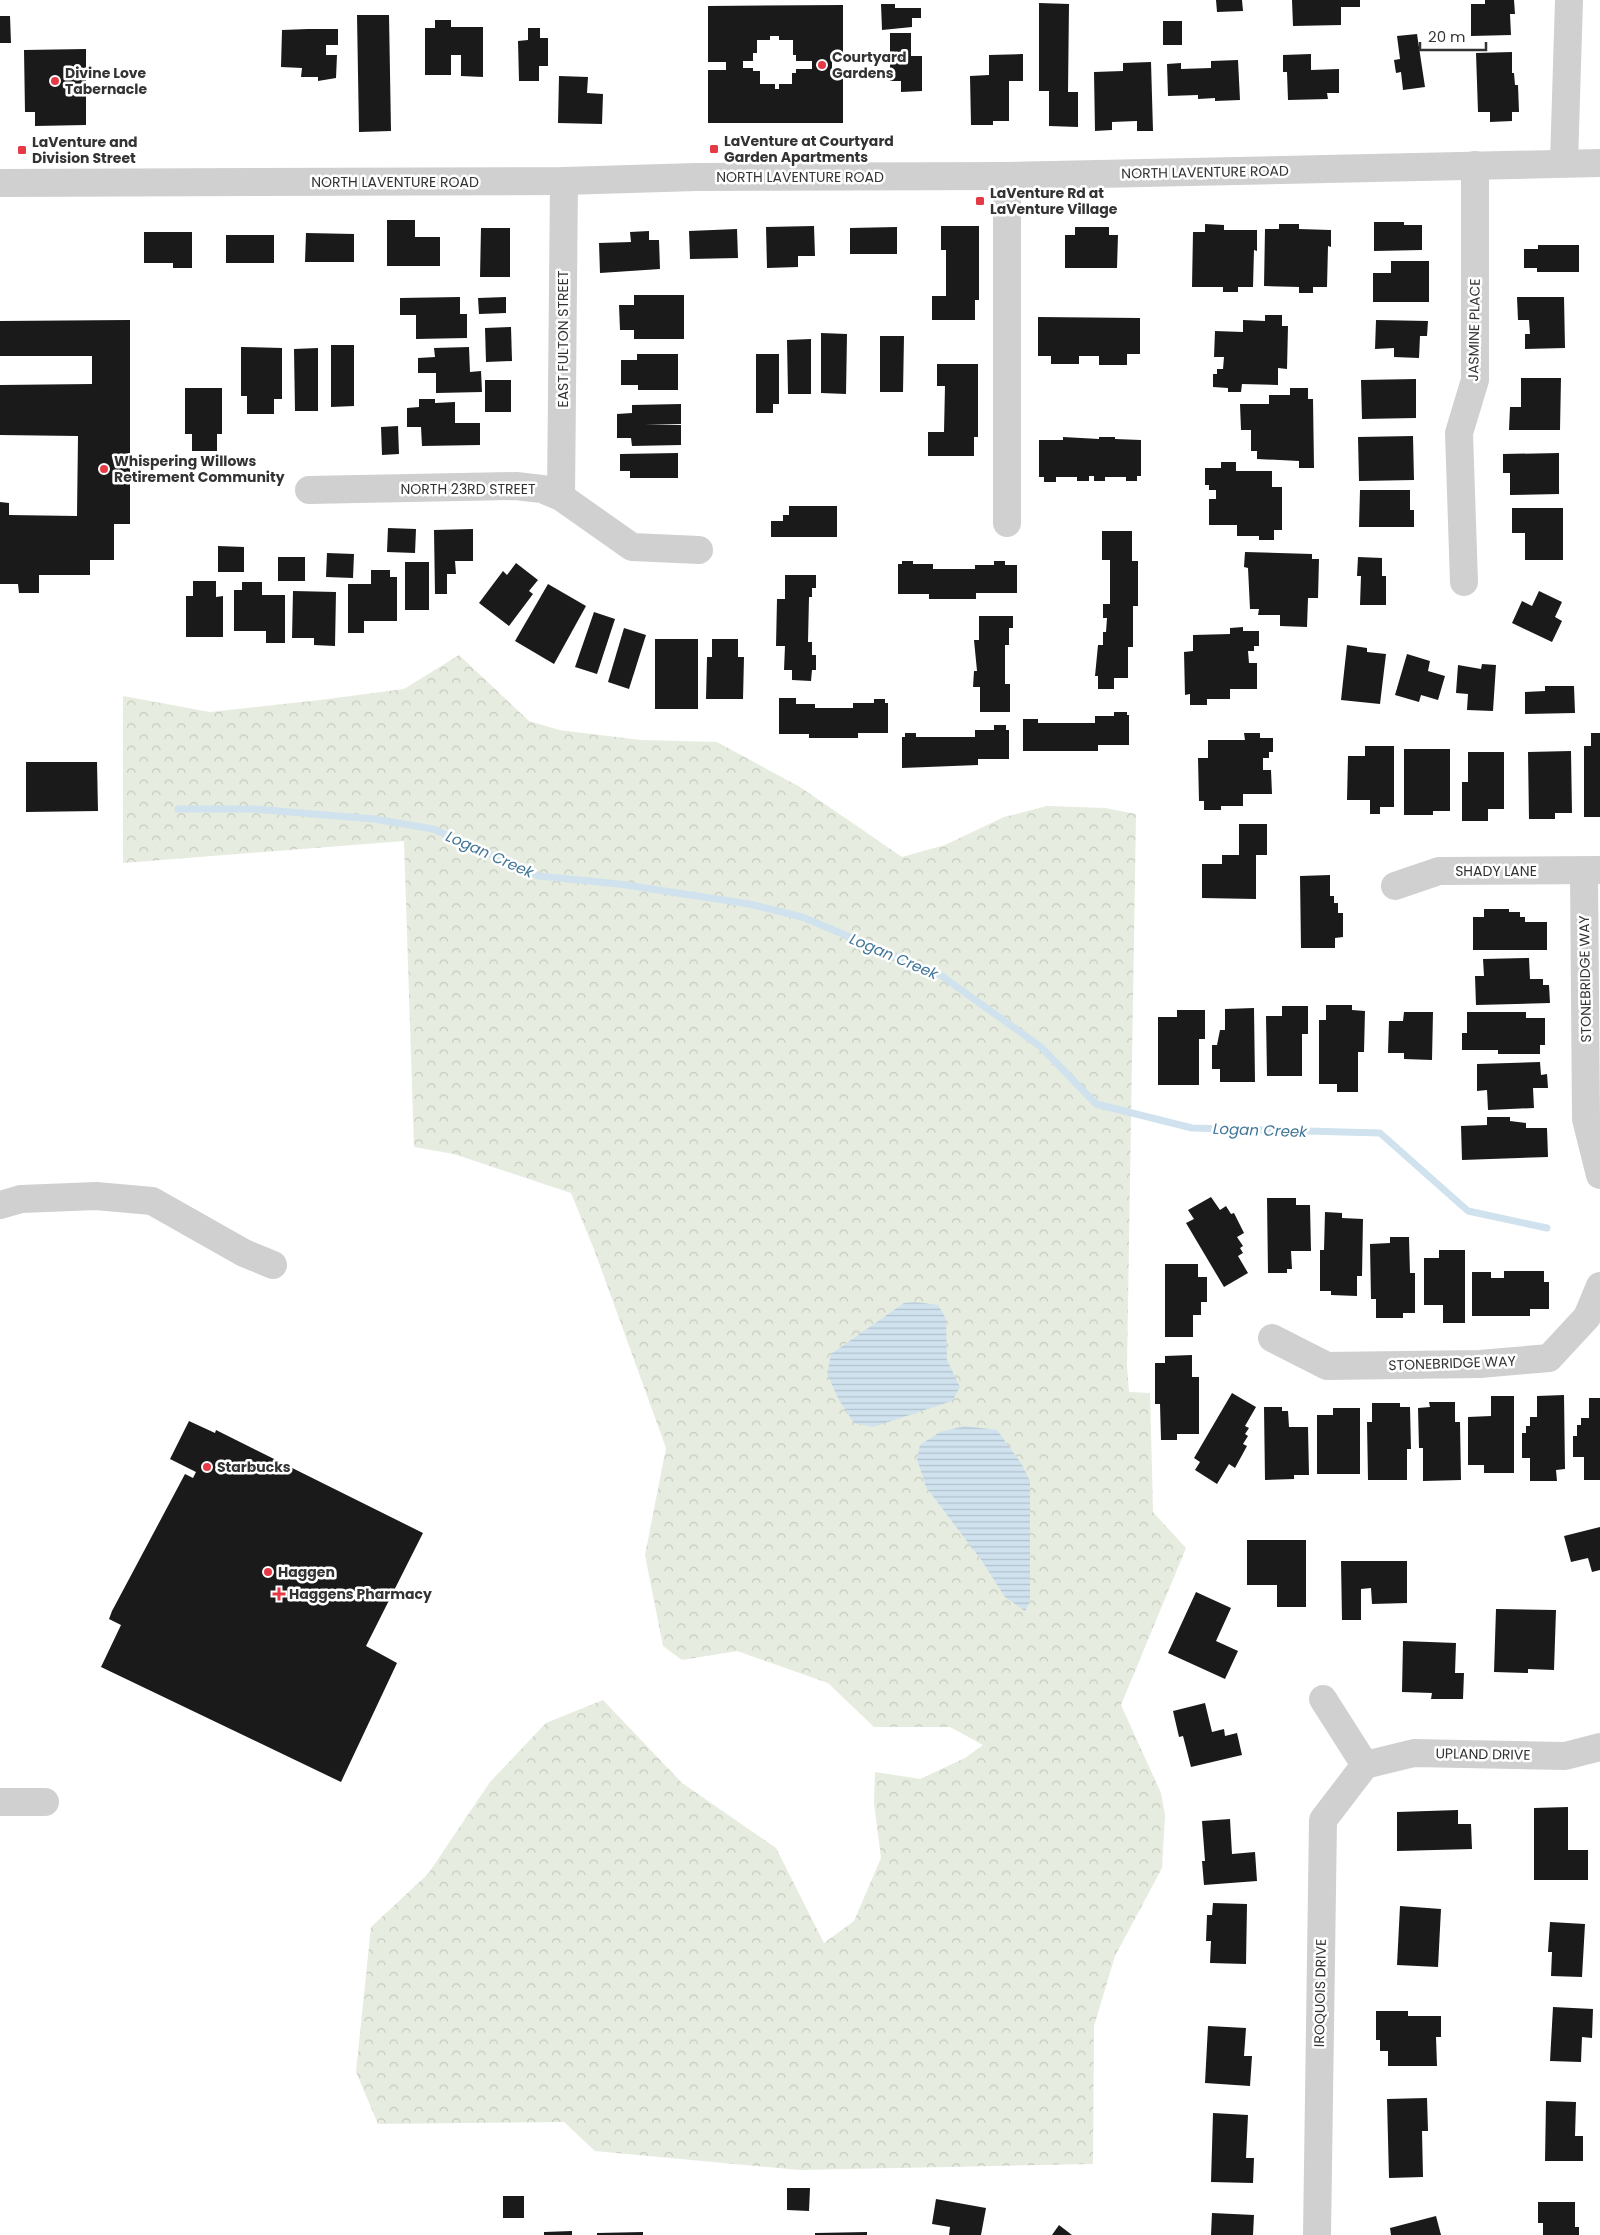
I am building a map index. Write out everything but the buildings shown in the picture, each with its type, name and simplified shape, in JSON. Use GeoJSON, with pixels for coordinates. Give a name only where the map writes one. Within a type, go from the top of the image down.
{"type":"FeatureCollection","features":[{"type":"Feature","properties":{"kind":"street"},"geometry":{"type":"LineString","coordinates":[[1564,163],[1569,0]]}},
{"type":"Feature","properties":{"kind":"street","name":"NORTH LAVENTURE ROAD"},"geometry":{"type":"LineString","coordinates":[[0,183],[564,181],[696,177],[1007,176],[1600,163]]}},
{"type":"Feature","properties":{"kind":"street","name":"JASMINE PLACE"},"geometry":{"type":"LineString","coordinates":[[1464,582],[1459,433],[1475,380],[1475,165]]}},
{"type":"Feature","properties":{"kind":"street"},"geometry":{"type":"LineString","coordinates":[[1007,176],[1007,523]]}},
{"type":"Feature","properties":{"kind":"street","name":"EAST FULTON STREET"},"geometry":{"type":"LineString","coordinates":[[561,497],[564,181]]}},
{"type":"Feature","properties":{"kind":"street","name":"NORTH 23RD STREET"},"geometry":{"type":"LineString","coordinates":[[310,490],[516,486],[542,489],[561,497],[632,547],[700,550]]}},
{"type":"Feature","properties":{"kind":"street","name":"SHADY LANE"},"geometry":{"type":"LineString","coordinates":[[1395,886],[1439,872],[1592,871]]}},
{"type":"Feature","properties":{"kind":"street","name":"STONEBRIDGE WAY"},"geometry":{"type":"LineString","coordinates":[[1592,871],[1586,1120],[1600,1175]]}},
{"type":"Feature","properties":{"kind":"street"},"geometry":{"type":"LineString","coordinates":[[0,1205],[20,1199],[96,1196],[152,1201],[244,1253],[273,1265]]}},
{"type":"Feature","properties":{"kind":"street","name":"STONEBRIDGE WAY"},"geometry":{"type":"LineString","coordinates":[[1272,1338],[1327,1366],[1480,1364],[1549,1358],[1587,1317],[1600,1286]]}},
{"type":"Feature","properties":{"kind":"street"},"geometry":{"type":"LineString","coordinates":[[1323,1699],[1366,1765]]}},
{"type":"Feature","properties":{"kind":"street","name":"UPLAND DRIVE"},"geometry":{"type":"LineString","coordinates":[[1366,1765],[1414,1753],[1565,1756],[1600,1747]]}},
{"type":"Feature","properties":{"kind":"street","name":"IROQUOIS DRIVE"},"geometry":{"type":"LineString","coordinates":[[1317,2235],[1323,1820],[1366,1765]]}},
{"type":"Feature","properties":{"kind":"street"},"geometry":{"type":"LineString","coordinates":[[0,1802],[45,1802]]}},
{"type":"Feature","properties":{"kind":"green space"},"geometry":{"type":"Polygon","coordinates":[[[459,655],[529,721],[559,730],[641,740],[717,742],[800,787],[902,857],[945,845],[1004,817],[1047,806],[1105,808],[1136,814],[1127,1366],[1129,1392],[1150,1393],[1153,1512],[1186,1548],[1121,1705],[1161,1793],[1165,1815],[1162,1868],[1115,1956],[1094,2026],[1093,2164],[800,2170],[595,2151],[564,2122],[378,2124],[356,2072],[371,1927],[428,1874],[490,1782],[546,1723],[603,1700],[682,1783],[776,1848],[824,1943],[854,1921],[881,1858],[874,1803],[875,1772],[920,1779],[965,1758],[983,1745],[950,1727],[874,1727],[828,1683],[737,1651],[682,1660],[663,1646],[645,1555],[666,1448],[595,1252],[571,1193],[454,1154],[414,1147],[404,841],[123,863],[123,696],[210,712],[320,700],[404,689],[459,655]]]}},
{"type":"Feature","properties":{"kind":"water"},"geometry":{"type":"Polygon","coordinates":[[[915,1302],[938,1305],[946,1319],[947,1360],[960,1387],[952,1401],[873,1427],[854,1423],[839,1400],[827,1374],[831,1354],[904,1303],[915,1302]]]}},
{"type":"Feature","properties":{"kind":"water"},"geometry":{"type":"Polygon","coordinates":[[[965,1426],[997,1430],[1021,1463],[1030,1481],[1030,1602],[1025,1611],[1005,1597],[982,1561],[926,1487],[917,1459],[920,1445],[940,1432],[965,1426]]]}},
{"type":"Feature","properties":{"kind":"waterway","name":"Logan Creek"},"geometry":{"type":"LineString","coordinates":[[178,809],[253,809],[374,819],[433,829],[539,876],[619,884],[749,904],[802,917],[939,974],[1041,1047],[1096,1104],[1192,1128],[1380,1133],[1468,1211],[1547,1228]]}},
{"type":"Feature","properties":{"kind":"place","name":"Courtyard Gardens"},"geometry":{"type":"Point","coordinates":[822,65]}},
{"type":"Feature","properties":{"kind":"place","name":"Divine Love Tabernacle"},"geometry":{"type":"Point","coordinates":[55,81]}},
{"type":"Feature","properties":{"kind":"place","name":"LaVenture at Courtyard Garden Apartments"},"geometry":{"type":"Point","coordinates":[714,149]}},
{"type":"Feature","properties":{"kind":"place","name":"LaVenture and Division Street"},"geometry":{"type":"Point","coordinates":[22,150]}},
{"type":"Feature","properties":{"kind":"place","name":"LaVenture Rd at LaVenture Village"},"geometry":{"type":"Point","coordinates":[980,201]}},
{"type":"Feature","properties":{"kind":"place","name":"Whispering Willows Retirement Community"},"geometry":{"type":"Point","coordinates":[104,469]}},
{"type":"Feature","properties":{"kind":"place","name":"Starbucks"},"geometry":{"type":"Point","coordinates":[207,1467]}},
{"type":"Feature","properties":{"kind":"place","name":"Haggen"},"geometry":{"type":"Point","coordinates":[268,1572]}},
{"type":"Feature","properties":{"kind":"place","name":"Haggens Pharmacy"},"geometry":{"type":"Point","coordinates":[279,1594]}}]}
